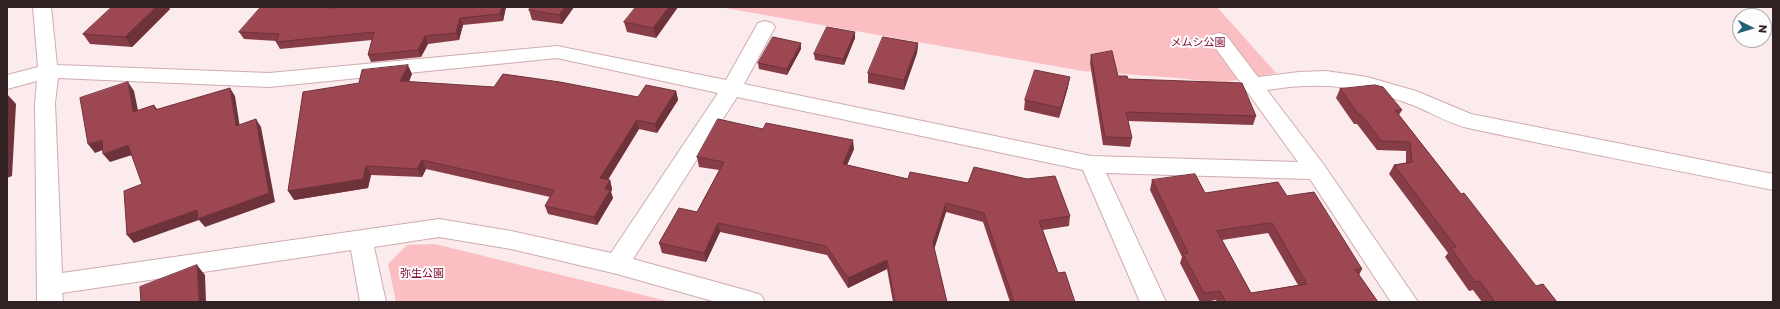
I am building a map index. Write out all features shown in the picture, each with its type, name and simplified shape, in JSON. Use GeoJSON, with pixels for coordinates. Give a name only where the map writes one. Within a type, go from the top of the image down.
{"type":"FeatureCollection","features":[{"type":"Feature","properties":{"kind":"street"},"geometry":{"type":"LineString","coordinates":[[42,7],[48,71],[45,103],[49,294],[361,239],[439,228],[511,240],[617,264],[752,302]]}},
{"type":"Feature","properties":{"kind":"street"},"geometry":{"type":"LineString","coordinates":[[617,264],[731,89],[765,27]]}},
{"type":"Feature","properties":{"kind":"street"},"geometry":{"type":"LineString","coordinates":[[1219,39],[1254,84],[1405,302]]}},
{"type":"Feature","properties":{"kind":"street"},"geometry":{"type":"LineString","coordinates":[[7,82],[48,71],[269,80],[557,52],[1091,164],[1316,172]]}},
{"type":"Feature","properties":{"kind":"street"},"geometry":{"type":"LineString","coordinates":[[1254,84],[1306,78],[1346,80],[1386,88],[1428,102],[1466,120],[1773,182]]}},
{"type":"Feature","properties":{"kind":"street"},"geometry":{"type":"LineString","coordinates":[[1091,164],[1153,302]]}},
{"type":"Feature","properties":{"kind":"street"},"geometry":{"type":"LineString","coordinates":[[361,239],[374,302]]}},
{"type":"Feature","properties":{"kind":"green space","name":"メムシ公園"},"geometry":{"type":"Polygon","coordinates":[[[719,7],[1217,7],[1276,73],[1220,83],[1178,78],[1083,71],[719,7]]]}},
{"type":"Feature","properties":{"kind":"green space","name":"弥生公園"},"geometry":{"type":"Polygon","coordinates":[[[435,244],[671,302],[396,302],[388,264],[407,245],[435,244]]]}},
{"type":"Feature","properties":{"kind":"building"},"geometry":{"type":"Polygon","coordinates":[[[112,7],[156,7],[125,37],[83,34],[112,7]]]}},
{"type":"Feature","properties":{"kind":"building"},"geometry":{"type":"Polygon","coordinates":[[[261,7],[502,7],[500,14],[460,18],[456,33],[425,36],[418,50],[368,55],[374,32],[276,42],[279,34],[239,32],[261,7]]]}},
{"type":"Feature","properties":{"kind":"building"},"geometry":{"type":"Polygon","coordinates":[[[531,7],[565,7],[559,15],[529,10],[531,7]]]}},
{"type":"Feature","properties":{"kind":"building"},"geometry":{"type":"Polygon","coordinates":[[[636,7],[669,7],[653,28],[624,22],[636,7]]]}},
{"type":"Feature","properties":{"kind":"building"},"geometry":{"type":"Polygon","coordinates":[[[827,27],[855,32],[843,59],[814,54],[827,27]]]}},
{"type":"Feature","properties":{"kind":"building"},"geometry":{"type":"Polygon","coordinates":[[[773,37],[801,43],[787,69],[758,63],[773,37]]]}},
{"type":"Feature","properties":{"kind":"building"},"geometry":{"type":"Polygon","coordinates":[[[883,37],[918,43],[904,80],[868,73],[883,37]]]}},
{"type":"Feature","properties":{"kind":"building"},"geometry":{"type":"Polygon","coordinates":[[[1112,51],[1118,76],[1127,76],[1128,79],[1242,83],[1256,116],[1126,112],[1132,138],[1105,137],[1091,55],[1112,51]]]}},
{"type":"Feature","properties":{"kind":"building"},"geometry":{"type":"Polygon","coordinates":[[[408,65],[400,81],[494,87],[503,74],[560,82],[638,97],[646,85],[676,91],[655,124],[637,120],[600,178],[610,180],[605,189],[610,190],[594,217],[545,206],[554,190],[422,160],[417,169],[366,166],[363,179],[288,191],[303,92],[359,83],[362,70],[408,65]]]}},
{"type":"Feature","properties":{"kind":"building"},"geometry":{"type":"Polygon","coordinates":[[[1035,70],[1070,77],[1061,108],[1025,100],[1035,70]]]}},
{"type":"Feature","properties":{"kind":"building"},"geometry":{"type":"Polygon","coordinates":[[[128,82],[133,112],[154,105],[155,110],[230,88],[236,126],[256,119],[269,193],[198,219],[197,210],[127,235],[124,191],[142,184],[128,145],[103,154],[102,140],[88,144],[80,98],[128,82]]]}},
{"type":"Feature","properties":{"kind":"building"},"geometry":{"type":"Polygon","coordinates":[[[1375,85],[1383,87],[1402,110],[1395,110],[1461,194],[1464,193],[1536,286],[1543,284],[1557,302],[1495,302],[1480,281],[1475,282],[1451,248],[1456,247],[1394,165],[1412,162],[1410,142],[1381,141],[1340,89],[1375,85]]]}},
{"type":"Feature","properties":{"kind":"building"},"geometry":{"type":"Polygon","coordinates":[[[718,119],[763,129],[766,123],[853,140],[843,164],[908,179],[910,172],[968,183],[974,167],[1027,179],[1055,176],[1070,216],[1039,221],[1058,273],[1065,272],[1075,302],[1014,302],[984,213],[946,203],[933,243],[947,302],[895,302],[887,260],[848,278],[826,246],[718,223],[704,253],[659,243],[679,208],[697,212],[724,162],[697,157],[718,119]]]}},
{"type":"Feature","properties":{"kind":"building"},"geometry":{"type":"Polygon","coordinates":[[[1195,174],[1205,193],[1278,182],[1287,196],[1314,192],[1362,269],[1355,269],[1378,302],[1226,302],[1220,291],[1204,293],[1183,254],[1188,253],[1152,180],[1195,174]],[[1272,223],[1217,231],[1251,293],[1307,284],[1272,223]]]}},
{"type":"Feature","properties":{"kind":"building"},"geometry":{"type":"Polygon","coordinates":[[[197,265],[199,302],[141,302],[140,287],[197,265]]]}}]}
